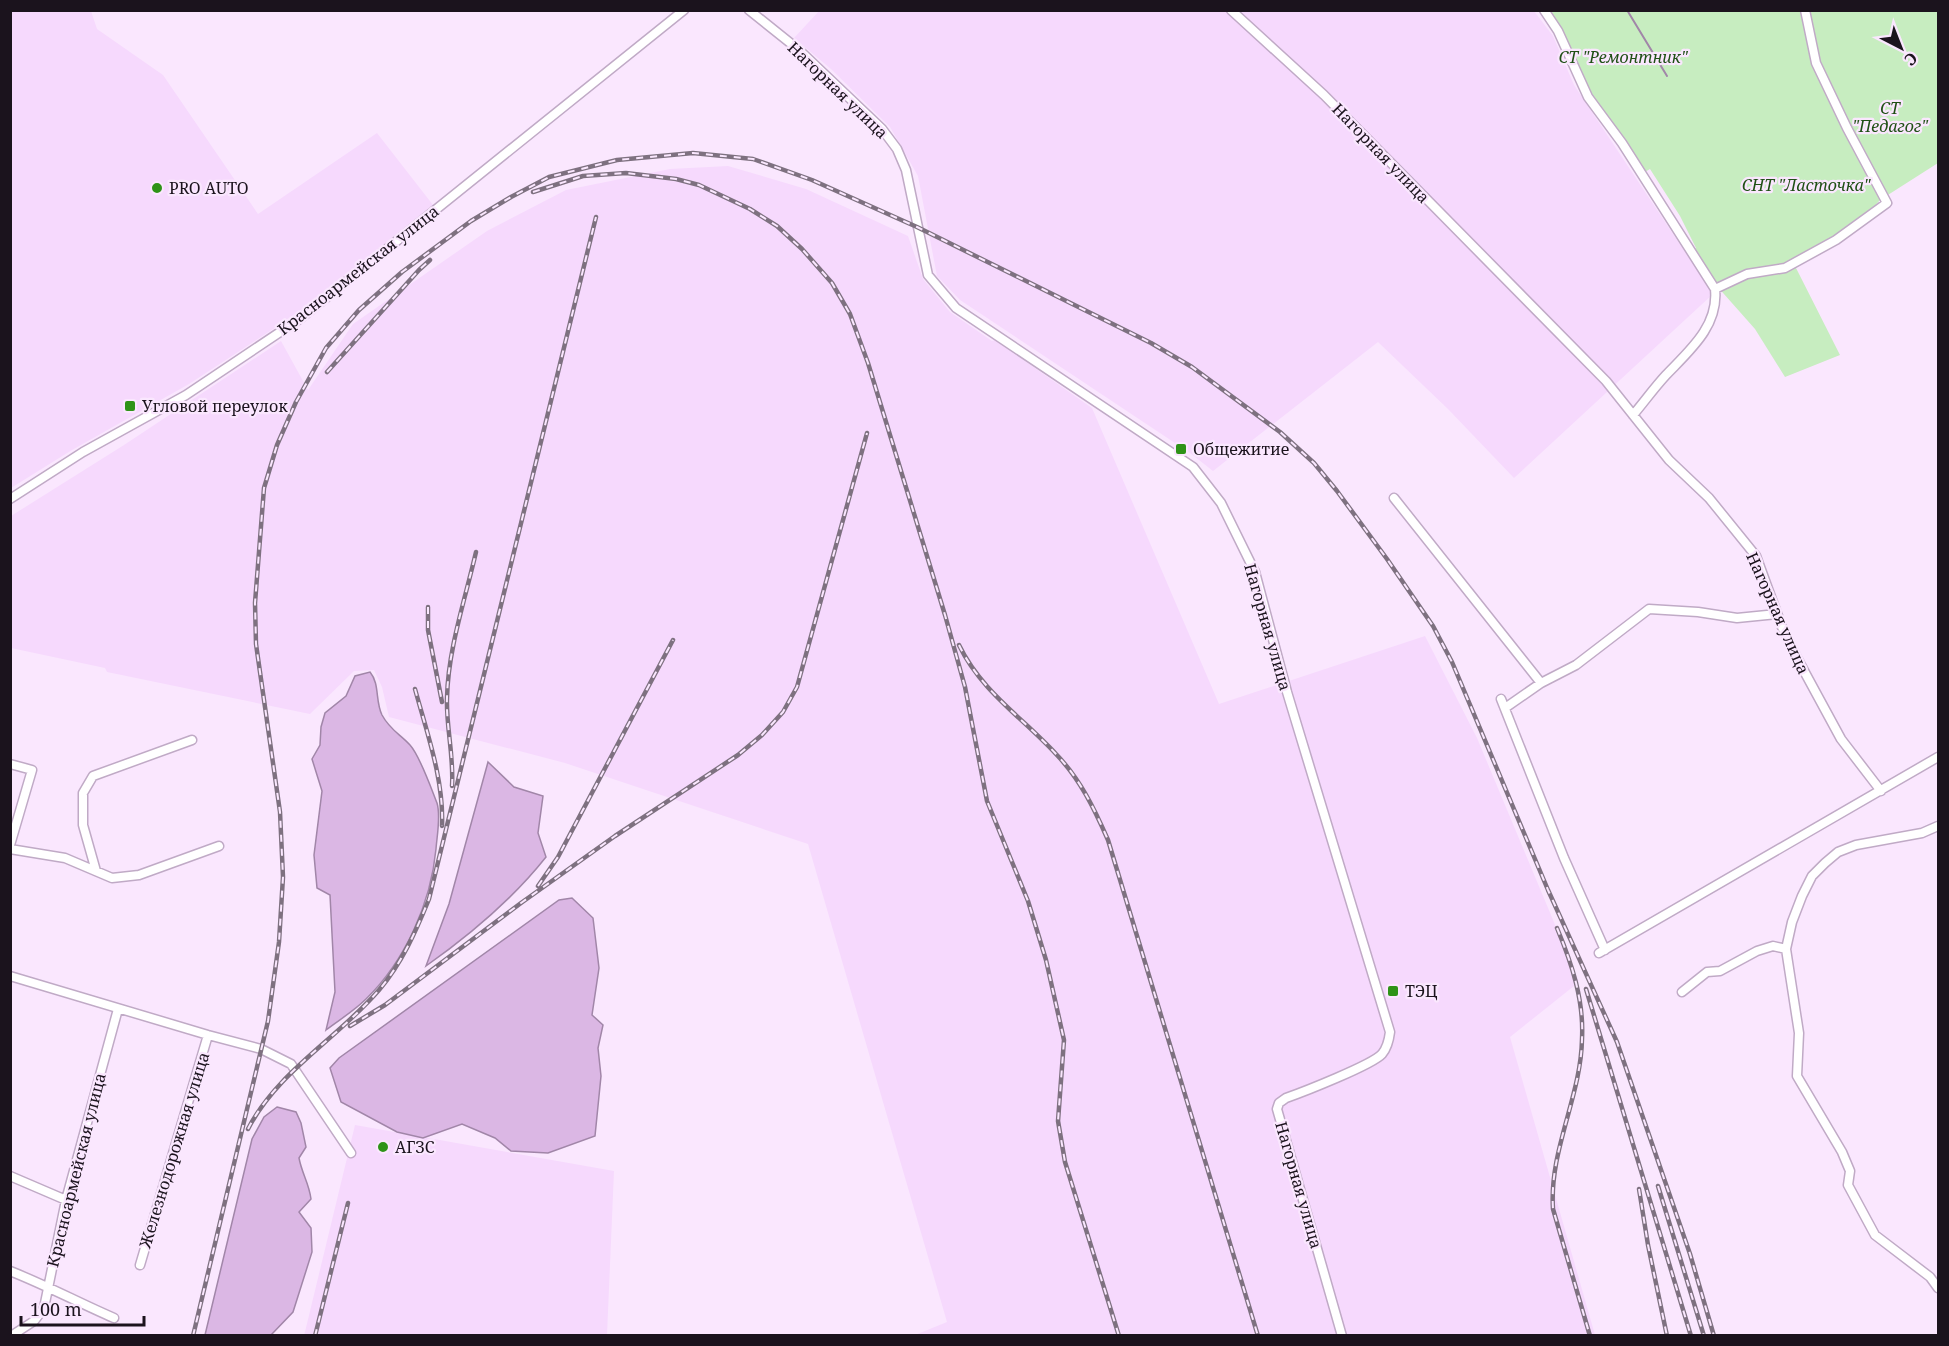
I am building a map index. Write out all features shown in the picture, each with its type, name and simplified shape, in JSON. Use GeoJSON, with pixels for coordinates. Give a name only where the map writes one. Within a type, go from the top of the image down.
{"type":"FeatureCollection","features":[{"type":"Feature","properties":{"kind":"street","name":"Красноармейская улица"},"geometry":{"type":"LineString","coordinates":[[10,499],[83,452],[186,395],[301,318],[684,10]]}},
{"type":"Feature","properties":{"kind":"street","name":"Нагорная улица"},"geometry":{"type":"LineString","coordinates":[[749,10],[799,51],[882,129],[897,149],[906,171],[928,275],[956,308],[1193,468],[1221,503],[1256,572],[1287,692],[1390,1032],[1388,1043],[1381,1055],[1368,1064],[1286,1098],[1279,1102],[1277,1109],[1342,1335]]}},
{"type":"Feature","properties":{"kind":"street","name":"Нагорная улица"},"geometry":{"type":"LineString","coordinates":[[1231,10],[1324,95],[1606,381],[1669,460],[1708,498],[1756,556],[1777,614],[1797,658],[1841,739],[1881,791]]}},
{"type":"Feature","properties":{"kind":"street"},"geometry":{"type":"LineString","coordinates":[[1544,10],[1558,31],[1588,97],[1622,143],[1715,289],[1714,312],[1707,327],[1633,415]]}},
{"type":"Feature","properties":{"kind":"street"},"geometry":{"type":"LineString","coordinates":[[1715,289],[1748,274],[1785,268],[1836,240],[1887,203],[1816,63],[1805,10]]}},
{"type":"Feature","properties":{"kind":"street"},"geometry":{"type":"LineString","coordinates":[[1394,498],[1541,683]]}},
{"type":"Feature","properties":{"kind":"street"},"geometry":{"type":"LineString","coordinates":[[1505,708],[1541,683],[1576,665],[1649,609],[1698,612],[1737,618],[1777,614]]}},
{"type":"Feature","properties":{"kind":"street"},"geometry":{"type":"LineString","coordinates":[[1501,699],[1602,952],[1938,757]]}},
{"type":"Feature","properties":{"kind":"street"},"geometry":{"type":"LineString","coordinates":[[96,871],[83,825],[83,793],[93,776],[192,740]]}},
{"type":"Feature","properties":{"kind":"street"},"geometry":{"type":"LineString","coordinates":[[10,764],[32,770],[10,847],[65,858],[112,878],[139,875],[219,846]]}},
{"type":"Feature","properties":{"kind":"street"},"geometry":{"type":"LineString","coordinates":[[1938,826],[1922,833],[1856,845],[1838,852],[1825,862],[1812,876],[1802,896],[1792,922],[1786,949],[1798,1033],[1797,1076],[1842,1152],[1850,1171],[1848,1185],[1875,1235],[1930,1277],[1938,1288]]}},
{"type":"Feature","properties":{"kind":"street"},"geometry":{"type":"LineString","coordinates":[[1682,992],[1707,972],[1720,971],[1757,951],[1773,946],[1786,949]]}},
{"type":"Feature","properties":{"kind":"street"},"geometry":{"type":"LineString","coordinates":[[10,976],[261,1049],[291,1064],[351,1154]]}},
{"type":"Feature","properties":{"kind":"street","name":"Красноармейская улица"},"geometry":{"type":"LineString","coordinates":[[11,1335],[26,1327],[40,1315],[44,1308],[66,1200],[118,1009]]}},
{"type":"Feature","properties":{"kind":"street","name":"Железнодорожная улица"},"geometry":{"type":"LineString","coordinates":[[140,1265],[208,1035]]}},
{"type":"Feature","properties":{"kind":"street"},"geometry":{"type":"LineString","coordinates":[[10,1176],[66,1200]]}},
{"type":"Feature","properties":{"kind":"street"},"geometry":{"type":"LineString","coordinates":[[10,1271],[47,1285],[57,1293],[114,1318]]}},
{"type":"Feature","properties":{"kind":"shaded area"},"geometry":{"type":"Polygon","coordinates":[[[11,10],[91,11],[97,29],[163,75],[258,214],[377,133],[433,205],[299,312],[189,384],[72,450],[11,488],[11,10]]]}},
{"type":"Feature","properties":{"kind":"shaded area"},"geometry":{"type":"Polygon","coordinates":[[[820,10],[1534,11],[1553,36],[1574,85],[1713,294],[1514,478],[1448,409],[1378,342],[1213,471],[1190,453],[960,300],[937,276],[918,176],[890,127],[831,69],[794,38],[820,10]]]}},
{"type":"Feature","properties":{"kind":"shaded area"},"geometry":{"type":"Polygon","coordinates":[[[728,166],[806,189],[908,236],[923,279],[950,312],[992,341],[995,340],[1092,408],[1219,704],[1425,636],[1477,738],[1579,982],[1510,1037],[1595,1335],[915,1335],[947,1322],[808,844],[565,763],[389,717],[382,687],[374,670],[354,671],[310,714],[107,672],[105,668],[11,648],[11,516],[124,445],[281,341],[308,390],[353,324],[487,231],[566,190],[670,169],[728,166]]]}},
{"type":"Feature","properties":{"kind":"shaded area"},"geometry":{"type":"Polygon","coordinates":[[[370,672],[375,682],[382,715],[414,750],[437,803],[439,820],[436,849],[422,910],[404,949],[393,967],[366,999],[326,1030],[335,992],[330,895],[317,888],[314,855],[322,791],[312,759],[320,745],[325,713],[346,696],[355,676],[370,672]]]}},
{"type":"Feature","properties":{"kind":"shaded area"},"geometry":{"type":"Polygon","coordinates":[[[488,762],[514,787],[543,796],[538,833],[546,857],[490,916],[426,966],[449,904],[488,762]]]}},
{"type":"Feature","properties":{"kind":"shaded area"},"geometry":{"type":"Polygon","coordinates":[[[572,898],[593,918],[599,968],[592,1015],[603,1025],[598,1048],[601,1076],[595,1136],[548,1153],[511,1151],[495,1138],[462,1124],[423,1138],[397,1132],[341,1102],[330,1068],[339,1058],[559,900],[572,898]]]}},
{"type":"Feature","properties":{"kind":"shaded area"},"geometry":{"type":"Polygon","coordinates":[[[277,1107],[296,1112],[301,1123],[306,1147],[299,1158],[311,1199],[299,1212],[311,1228],[312,1252],[293,1312],[271,1335],[205,1335],[252,1139],[264,1117],[277,1107]]]}},
{"type":"Feature","properties":{"kind":"shaded area"},"geometry":{"type":"Polygon","coordinates":[[[355,1125],[614,1171],[607,1335],[304,1336],[355,1125]]]}},
{"type":"Feature","properties":{"kind":"green space"},"geometry":{"type":"Polygon","coordinates":[[[1546,11],[1938,11],[1938,163],[1880,200],[1867,215],[1813,249],[1796,268],[1840,355],[1785,377],[1755,329],[1716,285],[1693,250],[1696,248],[1680,216],[1650,169],[1643,173],[1594,101],[1546,11]]]}},
{"type":"Feature","properties":{"kind":"waterway"},"geometry":{"type":"LineString","coordinates":[[1627,10],[1667,76]]}},
{"type":"Feature","properties":{"kind":"railway"},"geometry":{"type":"LineString","coordinates":[[193,1336],[268,1021],[279,942],[283,877],[280,812],[256,644],[255,603],[264,488],[277,445],[296,402],[326,348],[359,310],[402,272],[471,221],[549,177],[617,160],[693,153],[753,159],[812,180],[917,227],[1151,343],[1192,367],[1280,432],[1314,463],[1387,559],[1433,626],[1452,662],[1548,890],[1617,1042],[1690,1254],[1714,1336]]}},
{"type":"Feature","properties":{"kind":"railway"},"geometry":{"type":"LineString","coordinates":[[533,192],[583,176],[626,173],[676,179],[699,185],[750,209],[777,226],[802,249],[832,283],[850,314],[868,363],[945,615],[965,687],[987,801],[1028,901],[1046,960],[1064,1040],[1058,1121],[1065,1162],[1119,1336]]}},
{"type":"Feature","properties":{"kind":"railway"},"geometry":{"type":"LineString","coordinates":[[248,1129],[275,1090],[363,1008],[387,980],[408,946],[429,899],[596,217]]}},
{"type":"Feature","properties":{"kind":"railway"},"geometry":{"type":"LineString","coordinates":[[327,372],[430,260]]}},
{"type":"Feature","properties":{"kind":"railway"},"geometry":{"type":"LineString","coordinates":[[350,1026],[385,1005],[615,836],[738,755],[762,735],[783,712],[797,687],[867,433]]}},
{"type":"Feature","properties":{"kind":"railway"},"geometry":{"type":"LineString","coordinates":[[452,786],[447,709],[448,680],[450,661],[476,552]]}},
{"type":"Feature","properties":{"kind":"railway"},"geometry":{"type":"LineString","coordinates":[[428,607],[428,630],[442,702]]}},
{"type":"Feature","properties":{"kind":"railway"},"geometry":{"type":"LineString","coordinates":[[538,886],[558,857],[673,640]]}},
{"type":"Feature","properties":{"kind":"railway"},"geometry":{"type":"LineString","coordinates":[[959,645],[968,661],[991,690],[1072,773],[1092,805],[1108,840],[1258,1336]]}},
{"type":"Feature","properties":{"kind":"railway"},"geometry":{"type":"LineString","coordinates":[[415,689],[438,774],[442,826]]}},
{"type":"Feature","properties":{"kind":"railway"},"geometry":{"type":"LineString","coordinates":[[1557,928],[1576,982],[1581,1010],[1582,1039],[1576,1082],[1556,1166],[1553,1209],[1590,1336]]}},
{"type":"Feature","properties":{"kind":"railway"},"geometry":{"type":"LineString","coordinates":[[1586,989],[1691,1336]]}},
{"type":"Feature","properties":{"kind":"railway"},"geometry":{"type":"LineString","coordinates":[[1658,1186],[1704,1336]]}},
{"type":"Feature","properties":{"kind":"railway"},"geometry":{"type":"LineString","coordinates":[[1639,1189],[1667,1336]]}},
{"type":"Feature","properties":{"kind":"railway"},"geometry":{"type":"LineString","coordinates":[[315,1336],[348,1203]]}},
{"type":"Feature","properties":{"kind":"place","name":"PRO AUTO"},"geometry":{"type":"Point","coordinates":[157,188]}},
{"type":"Feature","properties":{"kind":"place","name":"Угловой переулок"},"geometry":{"type":"Point","coordinates":[130,406]}},
{"type":"Feature","properties":{"kind":"place","name":"Общежитие"},"geometry":{"type":"Point","coordinates":[1181,449]}},
{"type":"Feature","properties":{"kind":"place","name":"ТЭЦ"},"geometry":{"type":"Point","coordinates":[1393,991]}},
{"type":"Feature","properties":{"kind":"place","name":"АГЗС"},"geometry":{"type":"Point","coordinates":[383,1147]}},
{"type":"Feature","properties":{"kind":"park label","name":"СТ \"Ремонтник\""},"geometry":{"type":"Point","coordinates":[1623,57]}},
{"type":"Feature","properties":{"kind":"park label","name":"СТ \"Педагог\""},"geometry":{"type":"Point","coordinates":[1890,117]}},
{"type":"Feature","properties":{"kind":"park label","name":"СНТ \"Ласточка\""},"geometry":{"type":"Point","coordinates":[1806,185]}}]}
